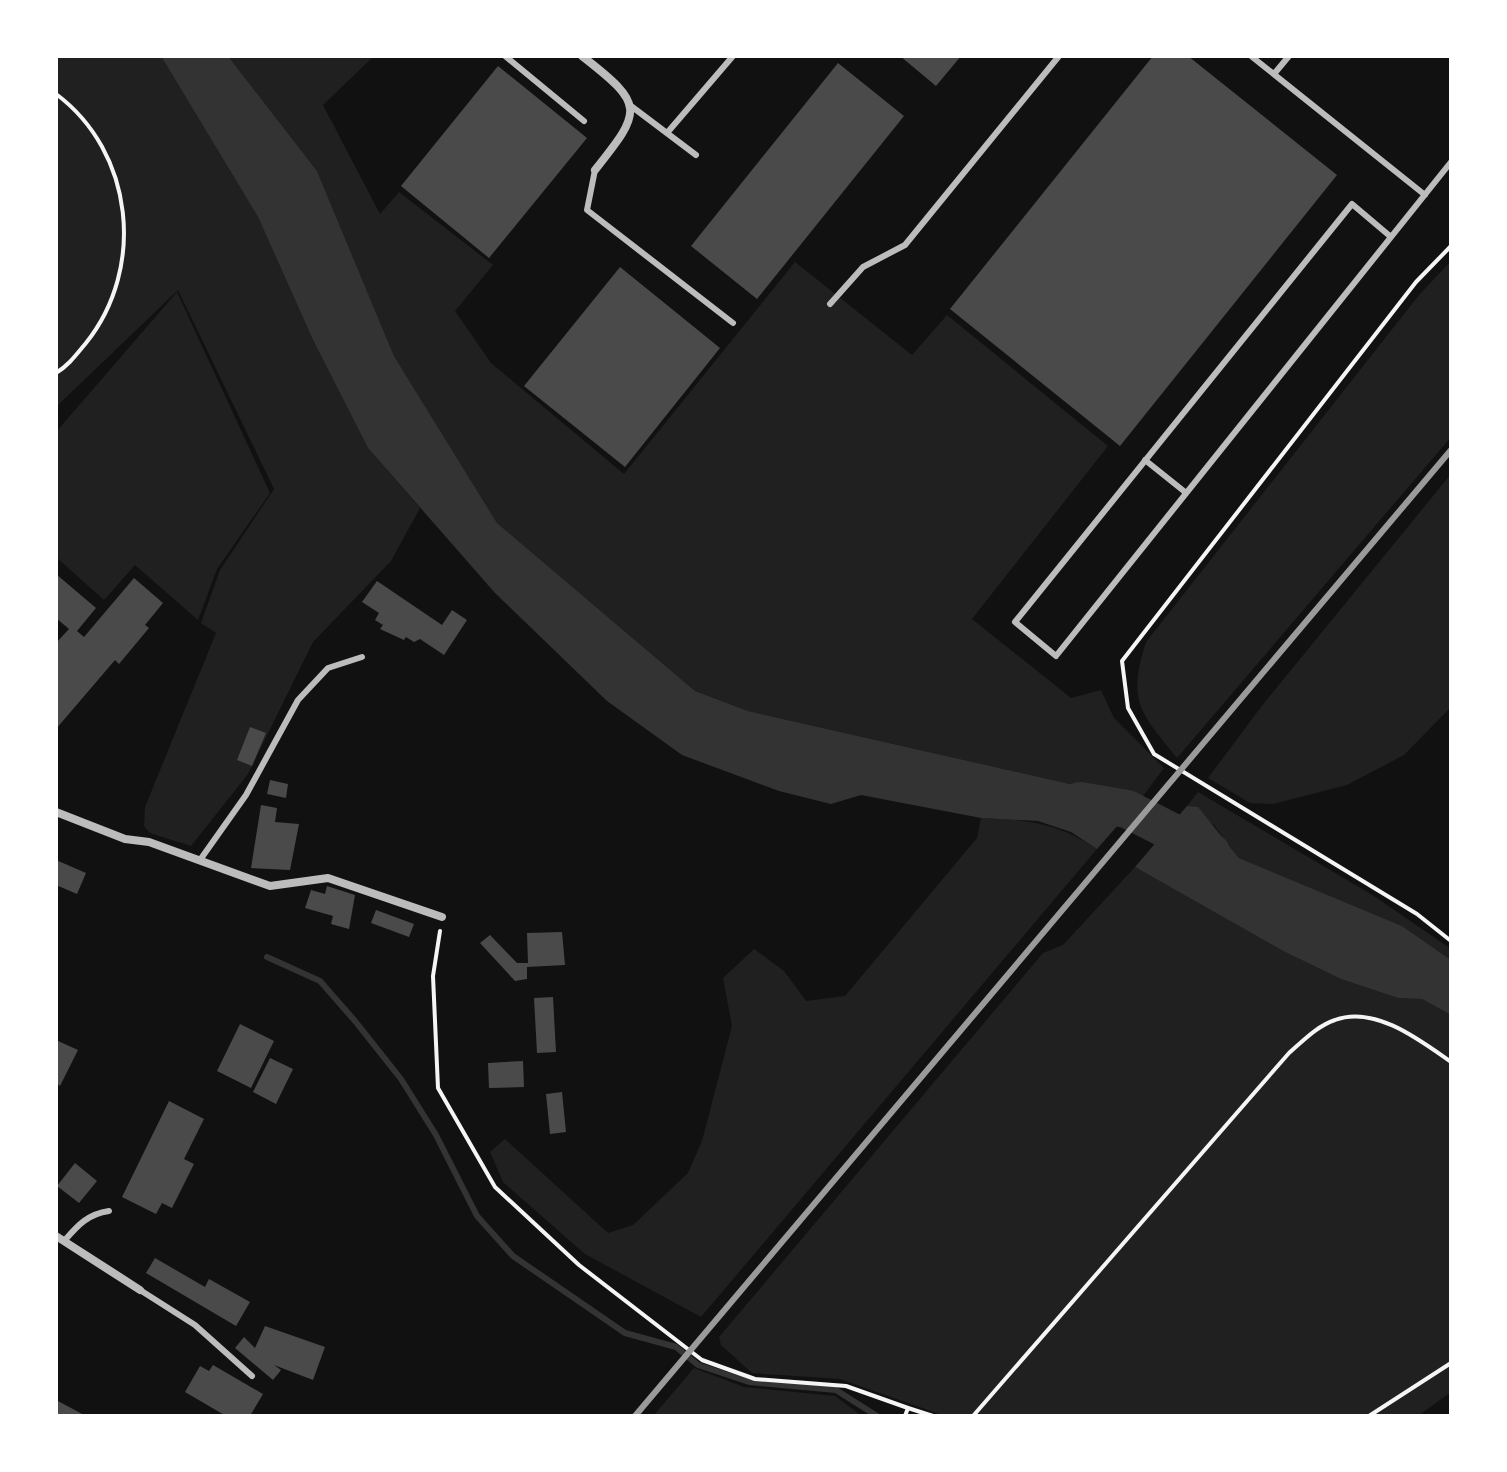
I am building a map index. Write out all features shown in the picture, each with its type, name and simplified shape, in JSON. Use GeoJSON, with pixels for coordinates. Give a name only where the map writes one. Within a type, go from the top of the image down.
{"type":"FeatureCollection","features":[{"type":"Feature","properties":{"kind":"street"},"geometry":{"type":"LineString","coordinates":[[582,56],[620,86],[631,106],[629,127],[595,170]]}},
{"type":"Feature","properties":{"kind":"street"},"geometry":{"type":"LineString","coordinates":[[56,812],[125,839],[149,842],[270,886],[328,878],[442,917]]}},
{"type":"Feature","properties":{"kind":"street"},"geometry":{"type":"LineString","coordinates":[[60,1238],[140,1290]]}},
{"type":"Feature","properties":{"kind":"lane"},"geometry":{"type":"LineString","coordinates":[[505,56],[584,121]]}},
{"type":"Feature","properties":{"kind":"lane"},"geometry":{"type":"LineString","coordinates":[[667,133],[733,56]]}},
{"type":"Feature","properties":{"kind":"lane"},"geometry":{"type":"LineString","coordinates":[[830,304],[863,267],[905,245],[1059,56]]}},
{"type":"Feature","properties":{"kind":"lane"},"geometry":{"type":"LineString","coordinates":[[1251,56],[1425,195]]}},
{"type":"Feature","properties":{"kind":"lane"},"geometry":{"type":"LineString","coordinates":[[1274,74],[1289,56]]}},
{"type":"Feature","properties":{"kind":"lane"},"geometry":{"type":"LineString","coordinates":[[631,106],[696,155]]}},
{"type":"Feature","properties":{"kind":"lane"},"geometry":{"type":"LineString","coordinates":[[1391,237],[1352,204],[1015,622],[1056,656],[1451,162]]}},
{"type":"Feature","properties":{"kind":"lane"},"geometry":{"type":"LineString","coordinates":[[595,170],[587,210],[733,323]]}},
{"type":"Feature","properties":{"kind":"lane"},"geometry":{"type":"LineString","coordinates":[[1145,460],[1185,492]]}},
{"type":"Feature","properties":{"kind":"lane"},"geometry":{"type":"LineString","coordinates":[[200,860],[231,820],[305,691],[328,668],[362,657]]}},
{"type":"Feature","properties":{"kind":"lane"},"geometry":{"type":"LineString","coordinates":[[60,1238],[95,1213],[109,1211]]}},
{"type":"Feature","properties":{"kind":"lane"},"geometry":{"type":"LineString","coordinates":[[140,1290],[195,1325],[252,1376]]}},
{"type":"Feature","properties":{"kind":"path"},"geometry":{"type":"LineString","coordinates":[[56,94],[76,109],[108,156],[125,211],[123,268],[103,322],[67,366],[56,373]]}},
{"type":"Feature","properties":{"kind":"path"},"geometry":{"type":"LineString","coordinates":[[1451,246],[1416,282],[1122,661],[1128,708],[1154,754],[1417,914],[1451,941]]}},
{"type":"Feature","properties":{"kind":"path"},"geometry":{"type":"LineString","coordinates":[[442,917],[433,976],[438,1088],[495,1187],[579,1265],[702,1360],[755,1379],[846,1386],[933,1416]]}},
{"type":"Feature","properties":{"kind":"path"},"geometry":{"type":"LineString","coordinates":[[973,1416],[1289,1053],[1312,1032],[1337,1019],[1363,1018],[1403,1031],[1451,1062]]}},
{"type":"Feature","properties":{"kind":"path"},"geometry":{"type":"LineString","coordinates":[[1369,1416],[1451,1363]]}},
{"type":"Feature","properties":{"kind":"path"},"geometry":{"type":"LineString","coordinates":[[905,1415],[908,1408]]}},
{"type":"Feature","properties":{"kind":"shaded area"},"geometry":{"type":"Polygon","coordinates":[[[56,56],[161,56],[258,217],[313,340],[368,448],[420,508],[391,561],[313,642],[248,774],[191,846],[150,833],[144,826],[145,807],[216,633],[201,623],[220,570],[274,489],[178,290],[56,407],[56,56]]]}},
{"type":"Feature","properties":{"kind":"shaded area"},"geometry":{"type":"Polygon","coordinates":[[[161,56],[228,56],[317,171],[394,356],[497,523],[695,691],[748,711],[1140,800],[1097,849],[1071,832],[1038,821],[981,818],[861,795],[831,804],[779,791],[682,755],[607,701],[495,593],[368,448],[313,340],[258,217],[161,56]]]}},
{"type":"Feature","properties":{"kind":"shaded area"},"geometry":{"type":"Polygon","coordinates":[[[228,56],[374,56],[323,105],[380,214],[399,192],[493,265],[455,311],[491,363],[624,474],[795,262],[912,355],[947,315],[1108,446],[972,619],[1071,698],[1101,690],[1114,718],[1164,768],[1140,800],[748,711],[695,691],[497,523],[394,356],[317,171],[228,56]]]}},
{"type":"Feature","properties":{"kind":"shaded area"},"geometry":{"type":"Polygon","coordinates":[[[1451,261],[1451,437],[1177,758],[1140,705],[1138,679],[1146,642],[1419,295],[1451,261]]]}},
{"type":"Feature","properties":{"kind":"shaded area"},"geometry":{"type":"Polygon","coordinates":[[[177,292],[270,493],[217,569],[198,620],[135,565],[104,600],[56,557],[56,432],[177,292]]]}},
{"type":"Feature","properties":{"kind":"shaded area"},"geometry":{"type":"Polygon","coordinates":[[[1451,474],[1451,707],[1404,755],[1347,785],[1273,804],[1250,803],[1208,778],[1264,703],[1451,474]]]}},
{"type":"Feature","properties":{"kind":"shaded area"},"geometry":{"type":"Polygon","coordinates":[[[1198,792],[1374,896],[1451,949],[1451,960],[1402,926],[1239,858],[1214,825],[1187,806],[1198,792]]]}},
{"type":"Feature","properties":{"kind":"shaded area"},"geometry":{"type":"Polygon","coordinates":[[[1187,806],[1198,807],[1239,858],[1402,926],[1451,960],[1451,1015],[1422,999],[1398,998],[1341,979],[1283,951],[1135,867],[1187,806]]]}},
{"type":"Feature","properties":{"kind":"shaded area"},"geometry":{"type":"Polygon","coordinates":[[[981,818],[1041,824],[1068,833],[1097,849],[701,1317],[585,1254],[503,1182],[490,1152],[505,1139],[608,1233],[633,1225],[688,1173],[702,1141],[732,1026],[723,978],[754,949],[784,971],[806,1001],[845,996],[977,838],[981,818]]]}},
{"type":"Feature","properties":{"kind":"shaded area"},"geometry":{"type":"Polygon","coordinates":[[[1135,867],[1283,951],[1341,979],[1398,998],[1422,999],[1451,1015],[1451,1392],[1418,1416],[945,1416],[840,1379],[752,1373],[721,1345],[719,1337],[1043,953],[1063,945],[1135,867]]]}},
{"type":"Feature","properties":{"kind":"shaded area"},"geometry":{"type":"Polygon","coordinates":[[[694,1368],[744,1387],[835,1396],[862,1416],[653,1416],[694,1368]]]}},
{"type":"Feature","properties":{"kind":"building"},"geometry":{"type":"Polygon","coordinates":[[[900,56],[961,56],[936,86],[900,56]]]}},
{"type":"Feature","properties":{"kind":"building"},"geometry":{"type":"Polygon","coordinates":[[[1153,56],[1188,56],[1337,175],[1120,446],[950,309],[1153,56]]]}},
{"type":"Feature","properties":{"kind":"building"},"geometry":{"type":"Polygon","coordinates":[[[838,63],[904,116],[757,299],[691,246],[838,63]]]}},
{"type":"Feature","properties":{"kind":"building"},"geometry":{"type":"Polygon","coordinates":[[[498,66],[587,138],[489,258],[401,186],[498,66]]]}},
{"type":"Feature","properties":{"kind":"building"},"geometry":{"type":"Polygon","coordinates":[[[620,267],[720,348],[625,467],[524,386],[620,267]]]}},
{"type":"Feature","properties":{"kind":"building"},"geometry":{"type":"Polygon","coordinates":[[[56,574],[96,608],[77,631],[84,637],[134,578],[163,603],[145,625],[149,628],[119,664],[115,660],[56,729],[56,643],[69,629],[56,618],[56,574]]]}},
{"type":"Feature","properties":{"kind":"building"},"geometry":{"type":"Polygon","coordinates":[[[377,581],[442,625],[452,610],[467,620],[444,655],[420,639],[414,642],[406,637],[404,640],[380,629],[383,625],[375,620],[379,613],[362,602],[377,581]]]}},
{"type":"Feature","properties":{"kind":"building"},"geometry":{"type":"Polygon","coordinates":[[[250,727],[266,733],[252,766],[237,760],[250,727]]]}},
{"type":"Feature","properties":{"kind":"building"},"geometry":{"type":"Polygon","coordinates":[[[270,780],[288,784],[286,798],[267,794],[270,780]]]}},
{"type":"Feature","properties":{"kind":"building"},"geometry":{"type":"Polygon","coordinates":[[[261,805],[277,808],[275,822],[299,824],[290,870],[251,868],[261,805]]]}},
{"type":"Feature","properties":{"kind":"building"},"geometry":{"type":"Polygon","coordinates":[[[56,860],[86,873],[77,894],[56,885],[56,860]]]}},
{"type":"Feature","properties":{"kind":"building"},"geometry":{"type":"Polygon","coordinates":[[[327,886],[355,895],[349,929],[331,924],[333,916],[305,908],[311,890],[325,894],[327,886]]]}},
{"type":"Feature","properties":{"kind":"building"},"geometry":{"type":"Polygon","coordinates":[[[376,910],[414,924],[409,937],[371,923],[376,910]]]}},
{"type":"Feature","properties":{"kind":"building"},"geometry":{"type":"Polygon","coordinates":[[[562,932],[565,965],[527,967],[527,979],[515,981],[480,943],[490,935],[517,963],[528,963],[527,933],[562,932]]]}},
{"type":"Feature","properties":{"kind":"building"},"geometry":{"type":"Polygon","coordinates":[[[553,997],[556,1052],[537,1053],[534,998],[553,997]]]}},
{"type":"Feature","properties":{"kind":"building"},"geometry":{"type":"Polygon","coordinates":[[[240,1024],[274,1041],[251,1088],[217,1071],[240,1024]]]}},
{"type":"Feature","properties":{"kind":"building"},"geometry":{"type":"Polygon","coordinates":[[[56,1040],[78,1050],[60,1086],[56,1083],[56,1040]]]}},
{"type":"Feature","properties":{"kind":"building"},"geometry":{"type":"Polygon","coordinates":[[[270,1058],[293,1069],[276,1104],[253,1092],[270,1058]]]}},
{"type":"Feature","properties":{"kind":"building"},"geometry":{"type":"Polygon","coordinates":[[[523,1061],[524,1087],[489,1088],[488,1063],[523,1061]]]}},
{"type":"Feature","properties":{"kind":"building"},"geometry":{"type":"Polygon","coordinates":[[[562,1092],[566,1132],[550,1134],[546,1094],[562,1092]]]}},
{"type":"Feature","properties":{"kind":"building"},"geometry":{"type":"Polygon","coordinates":[[[169,1101],[204,1119],[184,1159],[194,1164],[172,1208],[162,1203],[156,1214],[122,1197],[169,1101]]]}},
{"type":"Feature","properties":{"kind":"building"},"geometry":{"type":"Polygon","coordinates":[[[75,1163],[97,1181],[79,1203],[57,1186],[75,1163]]]}},
{"type":"Feature","properties":{"kind":"building"},"geometry":{"type":"Polygon","coordinates":[[[155,1258],[205,1287],[209,1279],[250,1302],[236,1326],[146,1273],[155,1258]]]}},
{"type":"Feature","properties":{"kind":"building"},"geometry":{"type":"Polygon","coordinates":[[[265,1326],[325,1347],[313,1380],[274,1365],[281,1370],[273,1380],[235,1348],[244,1337],[255,1348],[265,1326]]]}},
{"type":"Feature","properties":{"kind":"building"},"geometry":{"type":"Polygon","coordinates":[[[213,1365],[263,1394],[250,1416],[226,1416],[185,1392],[200,1366],[209,1371],[213,1365]]]}},
{"type":"Feature","properties":{"kind":"building"},"geometry":{"type":"Polygon","coordinates":[[[56,1400],[86,1416],[56,1416],[56,1400]]]}},
{"type":"Feature","properties":{"kind":"waterway"},"geometry":{"type":"LineString","coordinates":[[1080,801],[1127,809],[1211,852]]}},
{"type":"Feature","properties":{"kind":"waterway"},"geometry":{"type":"LineString","coordinates":[[267,957],[320,981],[355,1021],[401,1079],[436,1135],[477,1216],[513,1256],[625,1333],[676,1347],[698,1365],[749,1382],[836,1390],[877,1416]]}},
{"type":"Feature","properties":{"kind":"railway"},"geometry":{"type":"LineString","coordinates":[[635,1416],[1451,450]]}}]}
